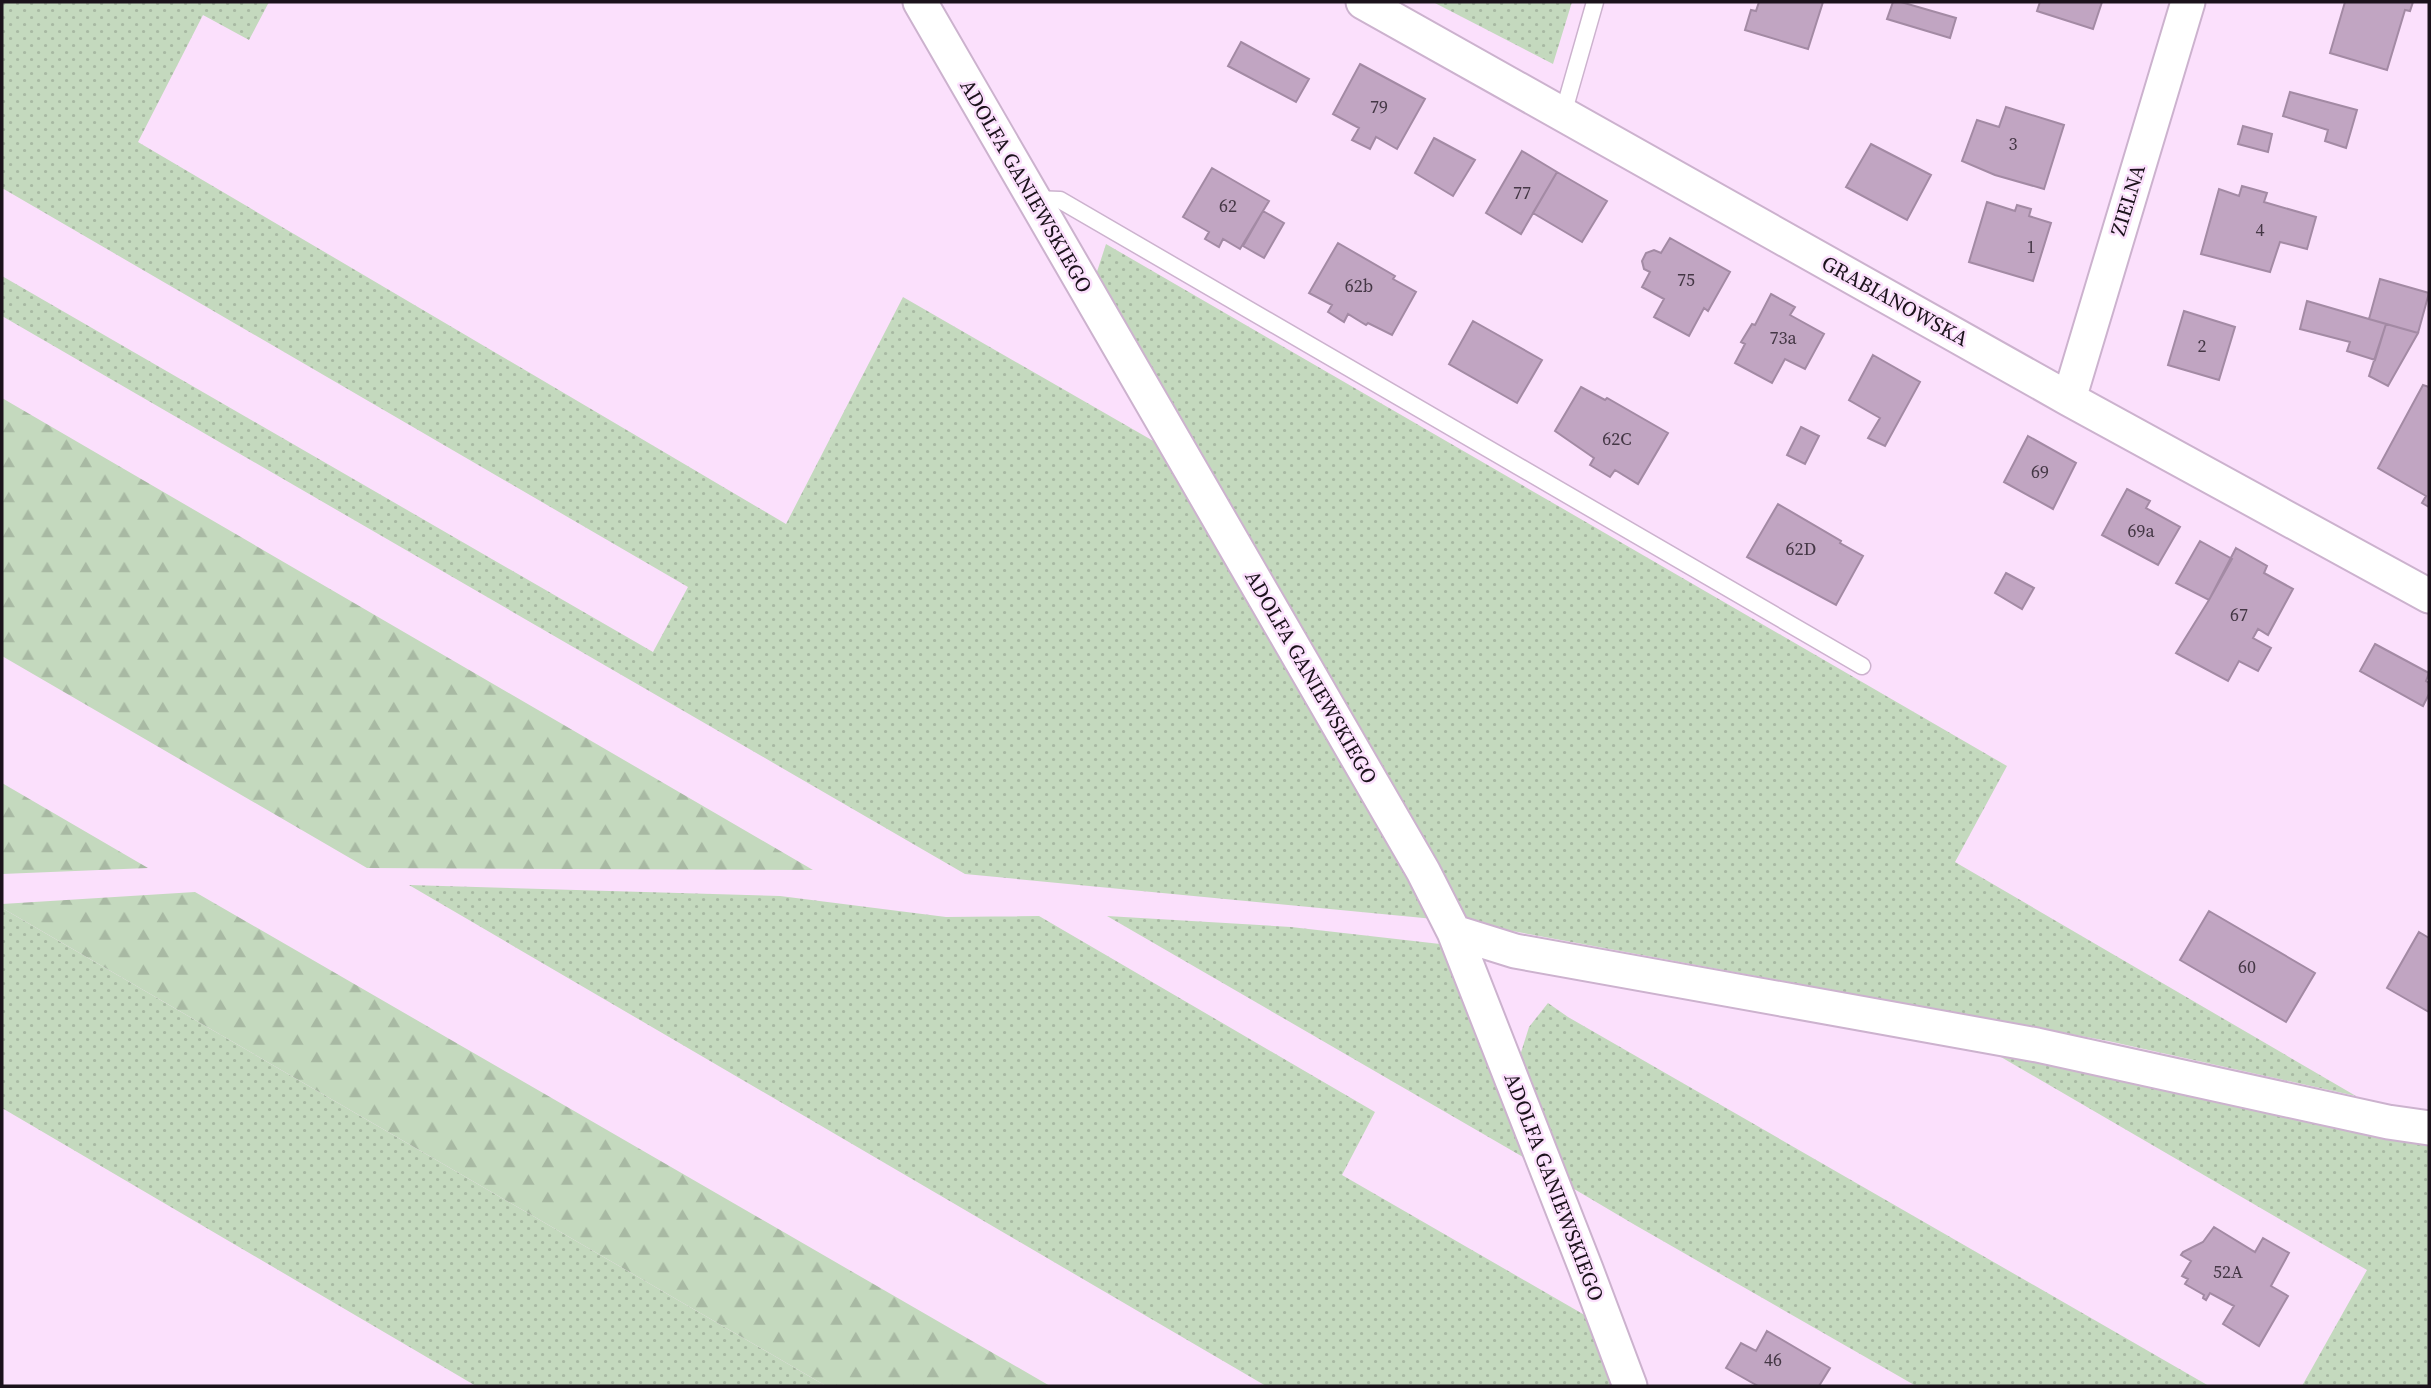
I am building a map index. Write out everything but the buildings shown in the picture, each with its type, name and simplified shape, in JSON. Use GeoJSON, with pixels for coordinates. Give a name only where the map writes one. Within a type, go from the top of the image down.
{"type":"FeatureCollection","features":[{"type":"Feature","properties":{"kind":"street","name":"ADOLFA GANIEWSKIEGO"},"geometry":{"type":"LineString","coordinates":[[920,2],[1423,872],[1454,932],[1630,1386]]}},
{"type":"Feature","properties":{"kind":"street","name":"GRABIANOWSKA"},"geometry":{"type":"LineString","coordinates":[[1363,2],[2069,399],[2429,596]]}},
{"type":"Feature","properties":{"kind":"street","name":"ZIELNA"},"geometry":{"type":"LineString","coordinates":[[2069,399],[2188,2]]}},
{"type":"Feature","properties":{"kind":"street"},"geometry":{"type":"LineString","coordinates":[[1454,932],[1515,951],[2037,1045],[2388,1122],[2429,1128]]}},
{"type":"Feature","properties":{"kind":"lane"},"geometry":{"type":"LineString","coordinates":[[1563,114],[1595,2]]}},
{"type":"Feature","properties":{"kind":"lane"},"geometry":{"type":"LineString","coordinates":[[1034,199],[1060,200],[1862,666]]}},
{"type":"Feature","properties":{"kind":"green space"},"geometry":{"type":"Polygon","coordinates":[[[2,2],[269,2],[249,40],[203,15],[138,142],[786,524],[903,297],[1169,450],[1434,919],[965,874],[2,316],[2,276],[653,652],[688,587],[2,188],[2,2]]]}},
{"type":"Feature","properties":{"kind":"green space"},"geometry":{"type":"Polygon","coordinates":[[[1433,2],[1572,2],[1553,64],[1433,2]]]}},
{"type":"Feature","properties":{"kind":"green space"},"geometry":{"type":"Polygon","coordinates":[[[1106,244],[2007,766],[1955,862],[2356,1096],[2108,1041],[1469,923],[1092,287],[1106,244]]]}},
{"type":"Feature","properties":{"kind":"green space"},"geometry":{"type":"Polygon","coordinates":[[[2,398],[813,870],[367,868],[2,656],[2,398]]]}},
{"type":"Feature","properties":{"kind":"green space"},"geometry":{"type":"Polygon","coordinates":[[[2,783],[148,868],[2,874],[2,783]]]}},
{"type":"Feature","properties":{"kind":"green space"},"geometry":{"type":"Polygon","coordinates":[[[409,885],[780,896],[946,917],[1039,916],[1375,1112],[1342,1175],[1588,1317],[1613,1386],[1266,1386],[409,885]]]}},
{"type":"Feature","properties":{"kind":"green space"},"geometry":{"type":"Polygon","coordinates":[[[195,892],[1050,1386],[826,1386],[2,908],[2,904],[195,892]]]}},
{"type":"Feature","properties":{"kind":"green space"},"geometry":{"type":"Polygon","coordinates":[[[2,908],[826,1386],[476,1386],[2,1108],[2,908]]]}},
{"type":"Feature","properties":{"kind":"green space"},"geometry":{"type":"Polygon","coordinates":[[[1107,916],[1291,927],[1440,944],[1487,1045],[1530,1161],[1107,916]]]}},
{"type":"Feature","properties":{"kind":"green space"},"geometry":{"type":"Polygon","coordinates":[[[1548,1003],[2209,1386],[1916,1386],[1635,1225],[1564,1183],[1518,1062],[1529,1027],[1548,1003]]]}},
{"type":"Feature","properties":{"kind":"green space"},"geometry":{"type":"Polygon","coordinates":[[[1982,1046],[2352,1132],[2429,1141],[2429,1386],[2302,1386],[2367,1270],[1982,1046]]]}}]}
